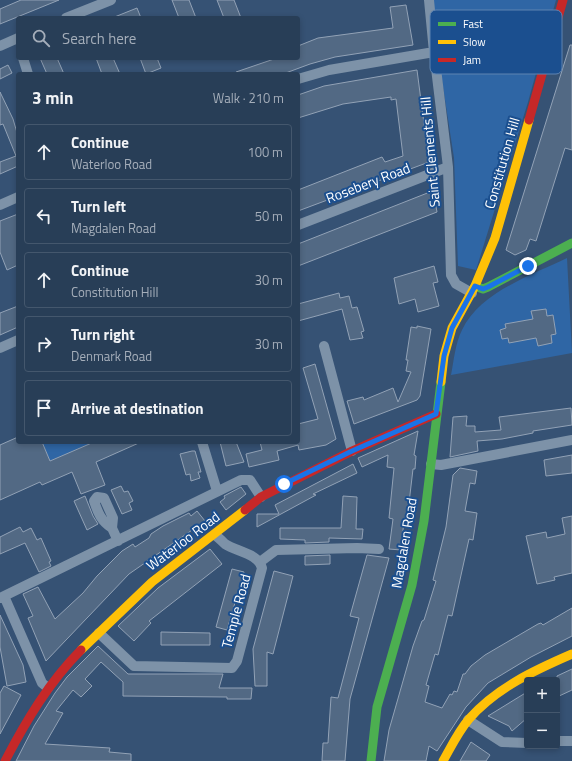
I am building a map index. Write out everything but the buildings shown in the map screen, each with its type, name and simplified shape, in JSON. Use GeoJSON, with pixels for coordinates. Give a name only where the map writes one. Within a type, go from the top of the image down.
{"type":"FeatureCollection","features":[{"type":"Feature","properties":{"kind":"main road","name":"Constitution Hill"},"geometry":{"type":"LineString","coordinates":[[560,10],[563,0]]}},
{"type":"Feature","properties":{"kind":"main road","name":"Constitution Hill"},"geometry":{"type":"LineString","coordinates":[[452,328],[473,289],[495,238],[542,74]]}},
{"type":"Feature","properties":{"kind":"main road"},"geometry":{"type":"LineString","coordinates":[[473,289],[483,289],[488,287],[572,243]]}},
{"type":"Feature","properties":{"kind":"main road","name":"Magdalen Road"},"geometry":{"type":"LineString","coordinates":[[371,761],[377,707],[412,585],[424,521],[444,356],[452,328]]}},
{"type":"Feature","properties":{"kind":"main road","name":"Waterloo Road"},"geometry":{"type":"LineString","coordinates":[[5,761],[20,732],[48,688],[67,664],[146,587],[215,535],[261,497],[352,451],[436,414]]}},
{"type":"Feature","properties":{"kind":"main road"},"geometry":{"type":"LineString","coordinates":[[443,761],[468,720],[481,707],[511,684],[572,654]]}},
{"type":"Feature","properties":{"kind":"street"},"geometry":{"type":"LineString","coordinates":[[71,16],[111,0]]}},
{"type":"Feature","properties":{"kind":"street","name":"Saint Clements Hill"},"geometry":{"type":"LineString","coordinates":[[429,0],[430,10]]}},
{"type":"Feature","properties":{"kind":"street"},"geometry":{"type":"LineString","coordinates":[[0,46],[16,41]]}},
{"type":"Feature","properties":{"kind":"street"},"geometry":{"type":"LineString","coordinates":[[300,78],[330,70],[430,53]]}},
{"type":"Feature","properties":{"kind":"street"},"geometry":{"type":"LineString","coordinates":[[24,60],[27,72]]}},
{"type":"Feature","properties":{"kind":"street","name":"Saint Clements Hill"},"geometry":{"type":"LineString","coordinates":[[437,74],[448,167],[451,275],[456,284],[473,289]]}},
{"type":"Feature","properties":{"kind":"street","name":"Rosebery Road"},"geometry":{"type":"LineString","coordinates":[[300,224],[448,167]]}},
{"type":"Feature","properties":{"kind":"street"},"geometry":{"type":"LineString","coordinates":[[0,205],[16,198]]}},
{"type":"Feature","properties":{"kind":"street"},"geometry":{"type":"LineString","coordinates":[[0,348],[16,341]]}},
{"type":"Feature","properties":{"kind":"street"},"geometry":{"type":"LineString","coordinates":[[324,346],[352,451]]}},
{"type":"Feature","properties":{"kind":"street"},"geometry":{"type":"LineString","coordinates":[[431,464],[441,465],[572,440]]}},
{"type":"Feature","properties":{"kind":"street"},"geometry":{"type":"LineString","coordinates":[[203,444],[217,491]]}},
{"type":"Feature","properties":{"kind":"street"},"geometry":{"type":"LineString","coordinates":[[48,688],[42,683],[2,597],[246,478],[250,480],[261,497]]}},
{"type":"Feature","properties":{"kind":"street"},"geometry":{"type":"LineString","coordinates":[[112,528],[118,541]]}},
{"type":"Feature","properties":{"kind":"street","name":"Temple Road"},"geometry":{"type":"LineString","coordinates":[[99,633],[134,666],[232,668],[237,661],[262,568],[260,562],[254,557],[225,544],[215,535]]}},
{"type":"Feature","properties":{"kind":"street"},"geometry":{"type":"LineString","coordinates":[[260,562],[276,550],[357,548],[379,549]]}},
{"type":"Feature","properties":{"kind":"street"},"geometry":{"type":"LineString","coordinates":[[468,720],[502,742],[524,743]]}},
{"type":"Feature","properties":{"kind":"street"},"geometry":{"type":"LineString","coordinates":[[560,741],[572,741]]}},
{"type":"Feature","properties":{"kind":"shaded area"},"geometry":{"type":"Polygon","coordinates":[[[433,0],[556,0],[553,10],[434,10],[433,0]]]}},
{"type":"Feature","properties":{"kind":"shaded area"},"geometry":{"type":"Polygon","coordinates":[[[441,74],[536,74],[476,270],[458,266],[454,158],[441,74]]]}},
{"type":"Feature","properties":{"kind":"shaded area"},"geometry":{"type":"Polygon","coordinates":[[[567,258],[572,353],[451,375],[456,346],[462,330],[470,317],[481,305],[508,286],[567,258]]]}},
{"type":"Feature","properties":{"kind":"shaded area"},"geometry":{"type":"Polygon","coordinates":[[[43,444],[89,444],[50,461],[43,444]]]}},
{"type":"Feature","properties":{"kind":"traffic: fast"},"geometry":{"type":"LineString","coordinates":[[475,286],[483,289],[488,287],[572,243]]}},
{"type":"Feature","properties":{"kind":"traffic: fast"},"geometry":{"type":"LineString","coordinates":[[371,761],[377,707],[412,585],[424,521],[441,382]]}},
{"type":"Feature","properties":{"kind":"traffic: slow"},"geometry":{"type":"LineString","coordinates":[[441,382],[444,356],[452,328],[475,286],[495,238],[529,120]]}},
{"type":"Feature","properties":{"kind":"traffic: slow"},"geometry":{"type":"LineString","coordinates":[[81,650],[152,582],[245,510]]}},
{"type":"Feature","properties":{"kind":"traffic: slow"},"geometry":{"type":"LineString","coordinates":[[443,761],[465,724],[491,698],[530,673],[572,654]]}},
{"type":"Feature","properties":{"kind":"traffic: jam"},"geometry":{"type":"LineString","coordinates":[[560,10],[563,0]]}},
{"type":"Feature","properties":{"kind":"traffic: jam"},"geometry":{"type":"LineString","coordinates":[[529,120],[542,74]]}},
{"type":"Feature","properties":{"kind":"traffic: jam"},"geometry":{"type":"LineString","coordinates":[[245,510],[261,497],[352,451],[436,414]]}},
{"type":"Feature","properties":{"kind":"traffic: jam"},"geometry":{"type":"LineString","coordinates":[[5,761],[39,702],[69,662],[81,650]]}},
{"type":"Feature","properties":{"kind":"route"},"geometry":{"type":"LineString","coordinates":[[284,484],[352,451],[436,414],[444,356],[452,328],[475,286],[483,289],[528,266]]}}]}
